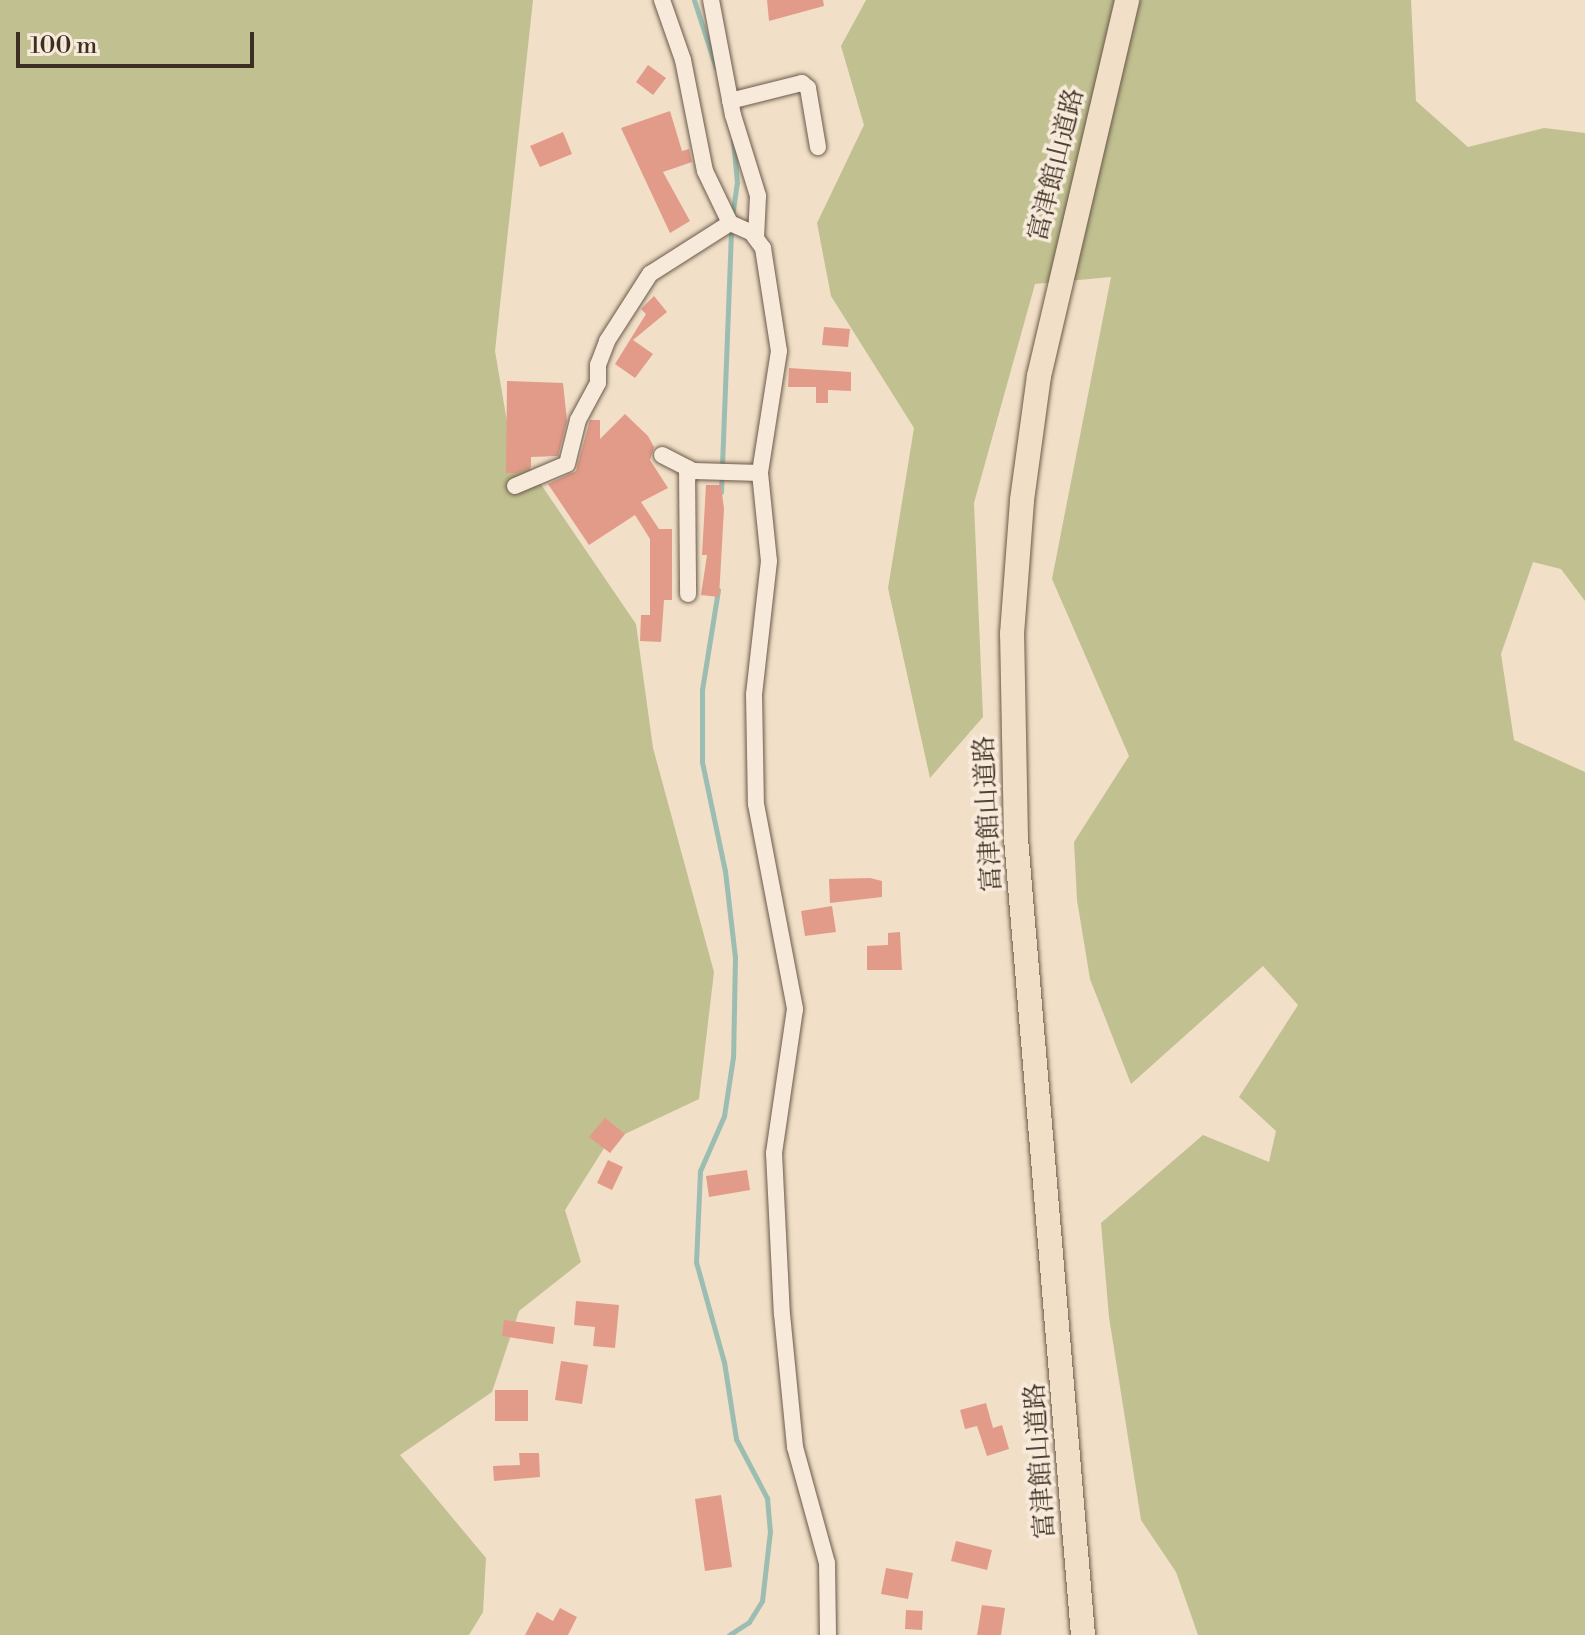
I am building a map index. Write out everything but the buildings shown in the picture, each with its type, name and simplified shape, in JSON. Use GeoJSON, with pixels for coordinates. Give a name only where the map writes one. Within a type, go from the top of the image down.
{"type":"FeatureCollection","features":[{"type":"Feature","properties":{"kind":"highway","name":"富津館山道路"},"geometry":{"type":"LineString","coordinates":[[1083,1635],[1016,839],[1012,634],[1022,500],[1039,376],[1127,0]]}},
{"type":"Feature","properties":{"kind":"street"},"geometry":{"type":"LineString","coordinates":[[662,0],[683,60],[705,171],[730,223],[756,238]]}},
{"type":"Feature","properties":{"kind":"street"},"geometry":{"type":"LineString","coordinates":[[711,0],[730,101],[758,196],[756,238],[772,286],[780,370],[763,430],[760,473],[769,561],[756,663],[756,804],[795,1009],[774,1153],[782,1314],[795,1447],[827,1563],[828,1635]]}},
{"type":"Feature","properties":{"kind":"street"},"geometry":{"type":"LineString","coordinates":[[730,101],[802,83],[808,88],[818,147]]}},
{"type":"Feature","properties":{"kind":"street"},"geometry":{"type":"LineString","coordinates":[[515,486],[567,464],[574,453],[578,420],[598,383],[598,365],[607,341],[650,274],[730,223]]}},
{"type":"Feature","properties":{"kind":"street"},"geometry":{"type":"LineString","coordinates":[[662,455],[687,468],[760,473]]}},
{"type":"Feature","properties":{"kind":"street"},"geometry":{"type":"LineString","coordinates":[[687,468],[688,594]]}},
{"type":"Feature","properties":{"kind":"shaded area"},"geometry":{"type":"Polygon","coordinates":[[[0,0],[533,0],[495,351],[510,439],[636,624],[653,748],[714,972],[699,1099],[608,1142],[565,1210],[581,1262],[519,1311],[492,1392],[400,1455],[486,1558],[483,1612],[469,1635],[0,1635],[0,0]]]}},
{"type":"Feature","properties":{"kind":"shaded area"},"geometry":{"type":"Polygon","coordinates":[[[866,0],[1411,0],[1416,101],[1468,147],[1544,128],[1585,133],[1585,601],[1561,569],[1533,562],[1501,654],[1514,740],[1585,772],[1585,1635],[1198,1635],[1176,1572],[1141,1520],[1109,1317],[1101,1223],[1203,1135],[1269,1162],[1276,1131],[1239,1097],[1298,1005],[1263,966],[1131,1084],[1090,979],[1077,900],[1074,842],[1129,756],[1052,579],[1111,277],[1035,284],[974,503],[983,717],[930,778],[888,588],[914,428],[831,296],[817,223],[864,125],[841,46],[866,0]]]}},
{"type":"Feature","properties":{"kind":"waterway"},"geometry":{"type":"LineString","coordinates":[[694,0],[716,68]]}},
{"type":"Feature","properties":{"kind":"waterway"},"geometry":{"type":"LineString","coordinates":[[732,217],[737,183],[733,139]]}},
{"type":"Feature","properties":{"kind":"waterway"},"geometry":{"type":"LineString","coordinates":[[721,492],[731,227]]}},
{"type":"Feature","properties":{"kind":"waterway"},"geometry":{"type":"LineString","coordinates":[[718,590],[702,690],[702,762],[725,871],[735,957],[733,1057],[724,1116],[700,1171],[696,1262],[724,1362],[736,1439],[767,1498],[770,1531],[762,1601],[749,1622],[729,1635]]}}]}
